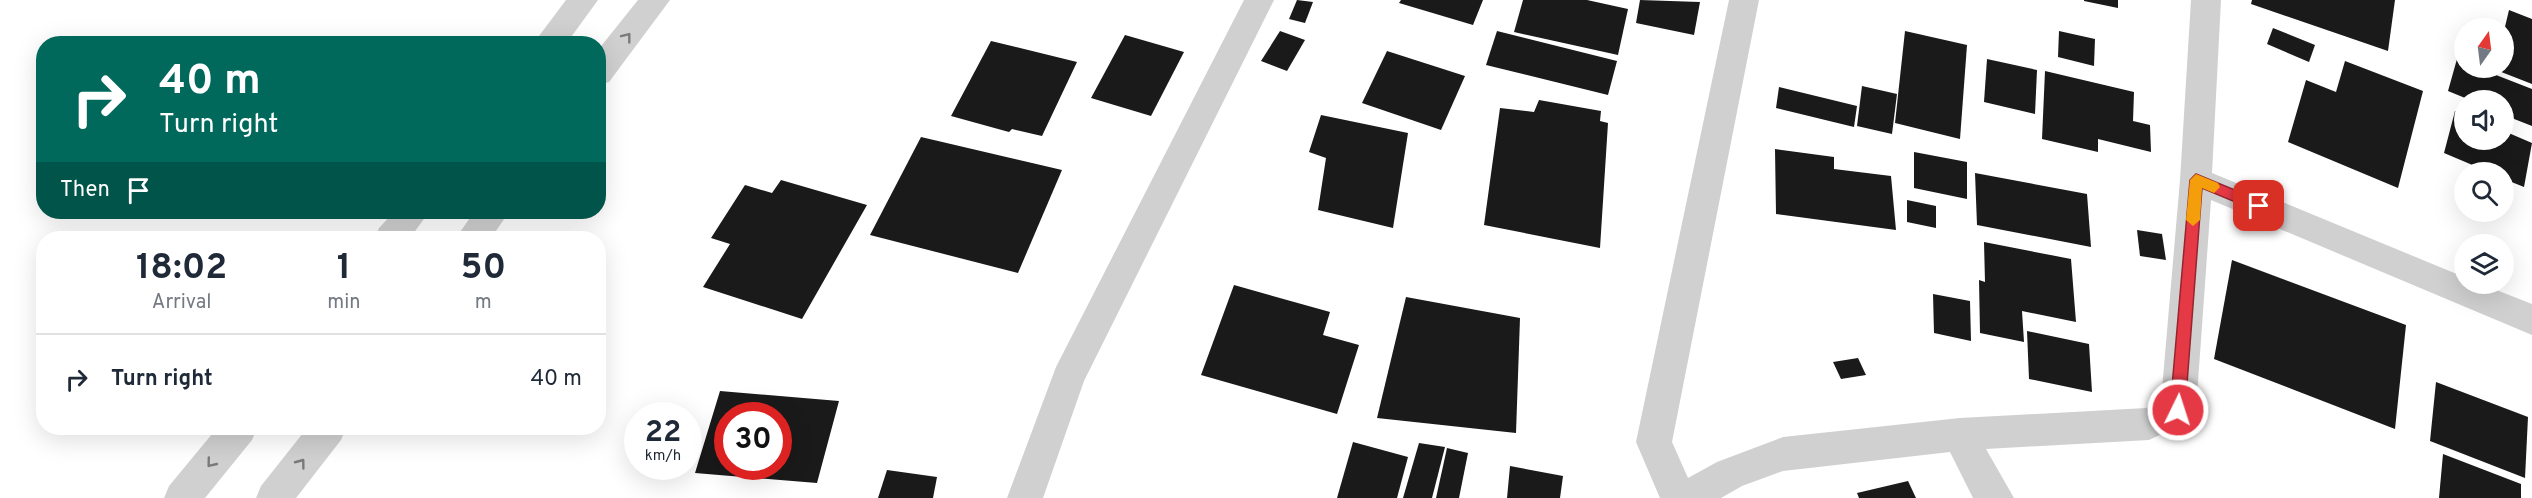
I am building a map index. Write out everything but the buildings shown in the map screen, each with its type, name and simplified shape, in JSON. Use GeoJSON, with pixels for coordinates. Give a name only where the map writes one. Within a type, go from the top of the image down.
{"type":"FeatureCollection","features":[{"type":"Feature","properties":{"kind":"street"},"geometry":{"type":"LineString","coordinates":[[554,36],[583,0]]}},
{"type":"Feature","properties":{"kind":"street"},"geometry":{"type":"LineString","coordinates":[[606,64],[655,0]]}},
{"type":"Feature","properties":{"kind":"street"},"geometry":{"type":"LineString","coordinates":[[1025,498],[1068,378],[1260,0]]}},
{"type":"Feature","properties":{"kind":"street"},"geometry":{"type":"LineString","coordinates":[[1678,498],[1654,442],[1744,0]]}},
{"type":"Feature","properties":{"kind":"street"},"geometry":{"type":"LineString","coordinates":[[1686,498],[1730,474],[1783,454],[1960,434],[2149,424],[2178,410],[2196,180],[2206,0]]}},
{"type":"Feature","properties":{"kind":"street"},"geometry":{"type":"LineString","coordinates":[[2196,180],[2532,320]]}},
{"type":"Feature","properties":{"kind":"street"},"geometry":{"type":"LineString","coordinates":[[397,231],[407,219]]}},
{"type":"Feature","properties":{"kind":"street"},"geometry":{"type":"LineString","coordinates":[[478,231],[487,219]]}},
{"type":"Feature","properties":{"kind":"street"},"geometry":{"type":"LineString","coordinates":[[1960,434],[1988,489],[1996,498]]}},
{"type":"Feature","properties":{"kind":"street"},"geometry":{"type":"LineString","coordinates":[[183,498],[233,435]]}},
{"type":"Feature","properties":{"kind":"street"},"geometry":{"type":"LineString","coordinates":[[274,498],[323,435]]}},
{"type":"Feature","properties":{"kind":"slow traffic"},"geometry":{"type":"LineString","coordinates":[[2193,220],[2196,180],[2214,187]]}},
{"type":"Feature","properties":{"kind":"route"},"geometry":{"type":"LineString","coordinates":[[2178,410],[2196,180],[2259,206]]}}]}
